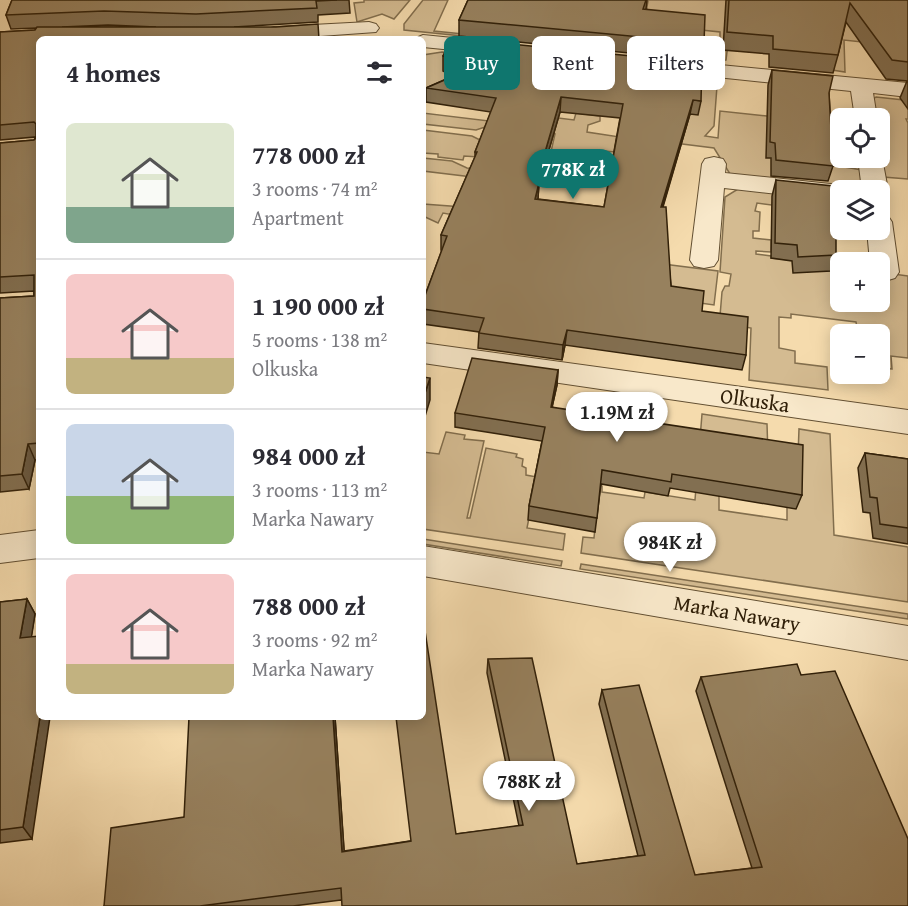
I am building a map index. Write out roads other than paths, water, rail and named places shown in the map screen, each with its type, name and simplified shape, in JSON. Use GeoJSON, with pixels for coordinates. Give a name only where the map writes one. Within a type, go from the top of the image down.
{"type":"FeatureCollection","features":[{"type":"Feature","properties":{"kind":"street"},"geometry":{"type":"LineString","coordinates":[[253,34],[369,28]]}},
{"type":"Feature","properties":{"kind":"street"},"geometry":{"type":"LineString","coordinates":[[426,41],[444,43]]}},
{"type":"Feature","properties":{"kind":"street"},"geometry":{"type":"LineString","coordinates":[[725,72],[908,90]]}},
{"type":"Feature","properties":{"kind":"street"},"geometry":{"type":"LineString","coordinates":[[861,86],[864,108]]}},
{"type":"Feature","properties":{"kind":"street"},"geometry":{"type":"LineString","coordinates":[[704,260],[713,171],[830,191]]}},
{"type":"Feature","properties":{"kind":"street","name":"Olkuska"},"geometry":{"type":"LineString","coordinates":[[426,353],[908,423]]}},
{"type":"Feature","properties":{"kind":"street"},"geometry":{"type":"LineString","coordinates":[[0,549],[36,544]]}},
{"type":"Feature","properties":{"kind":"street","name":"Marka Nawary"},"geometry":{"type":"LineString","coordinates":[[426,562],[908,643]]}}]}
